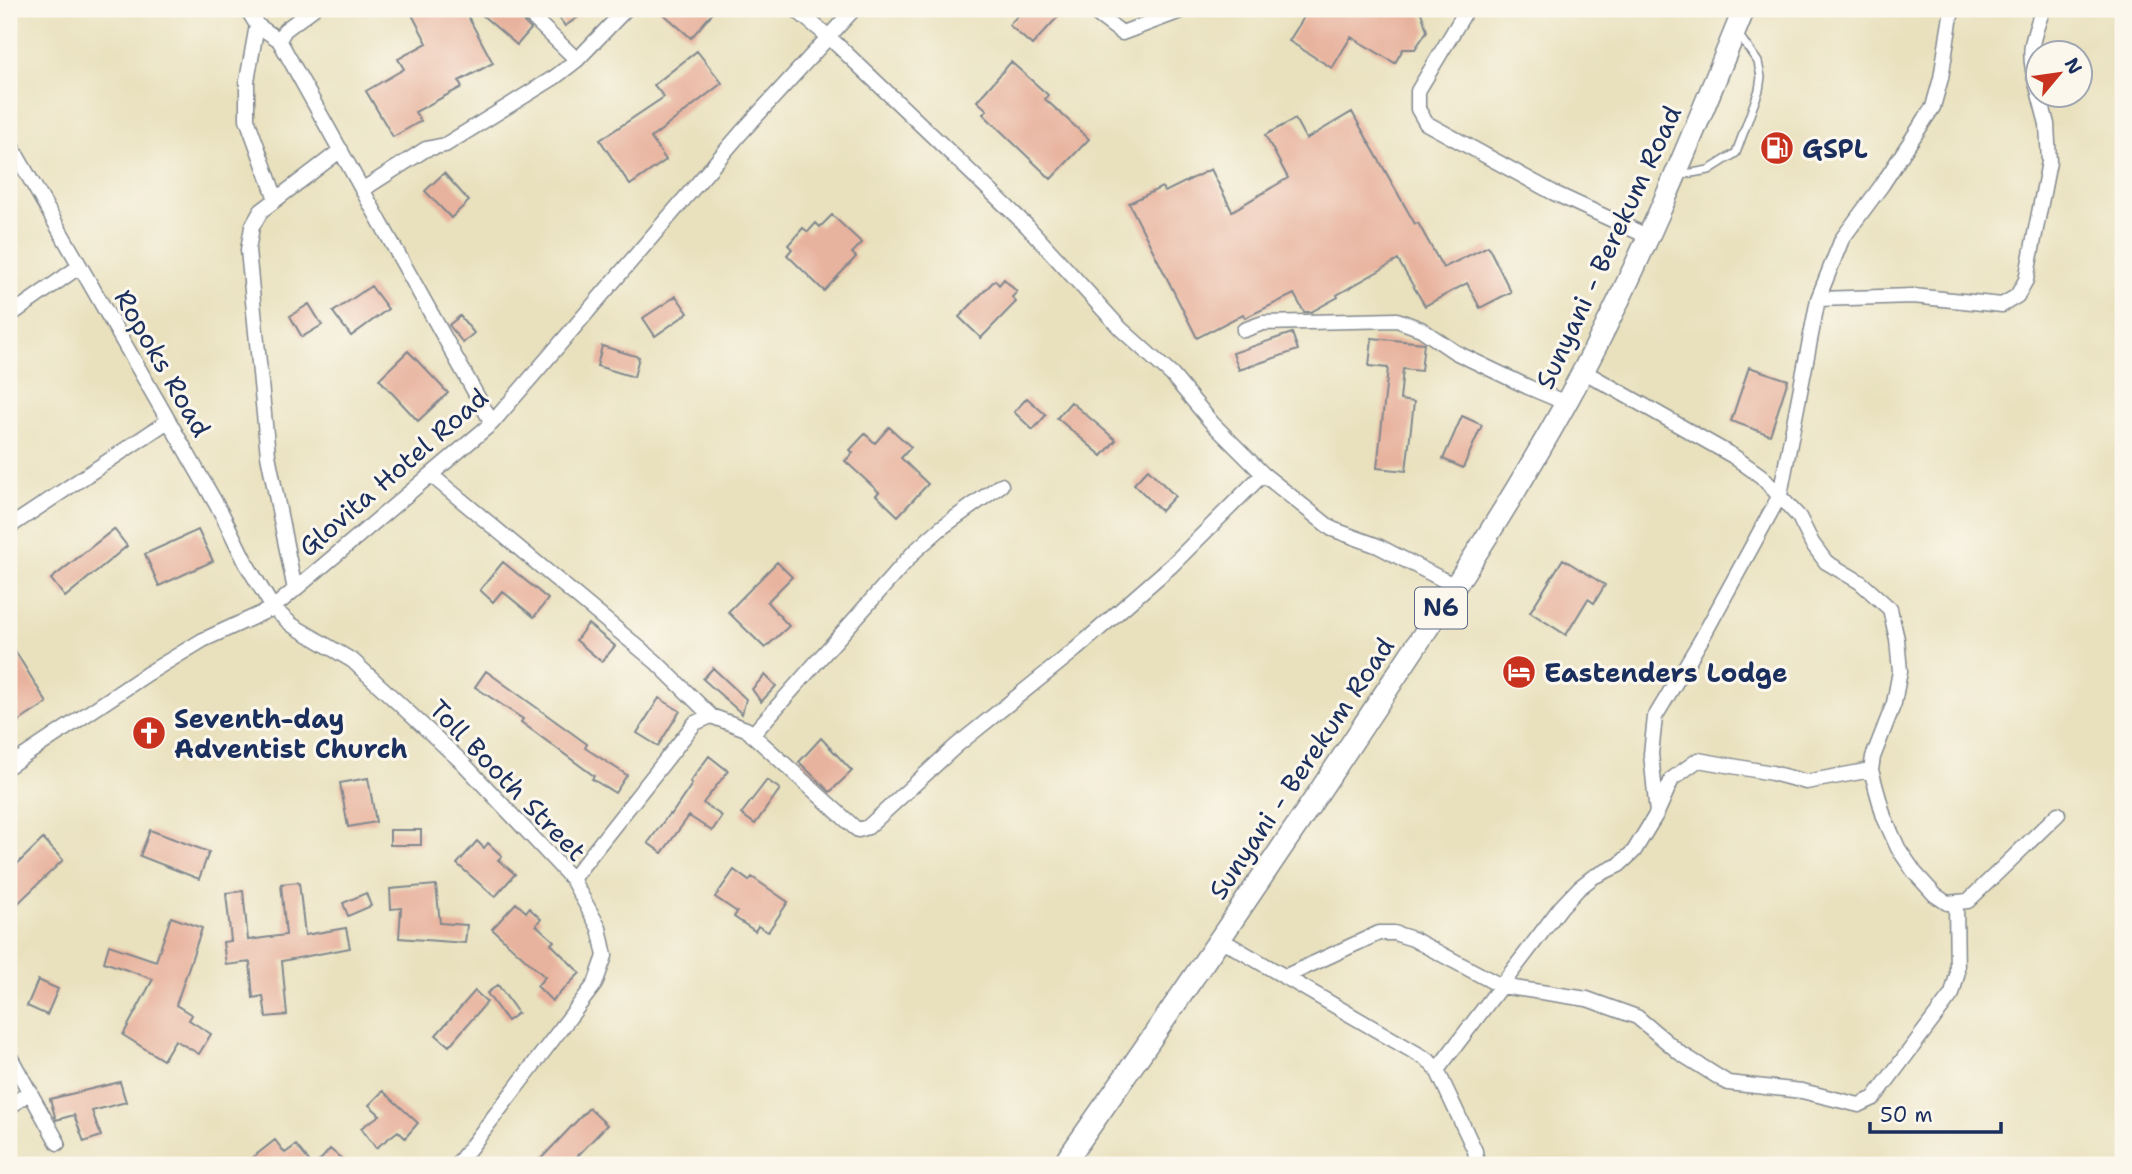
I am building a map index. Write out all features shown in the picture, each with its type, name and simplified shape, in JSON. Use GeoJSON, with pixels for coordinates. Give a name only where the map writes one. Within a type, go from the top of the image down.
{"type":"FeatureCollection","features":[{"type":"Feature","properties":{"kind":"main road","name":"Sunyani - Berekum Road"},"geometry":{"type":"LineString","coordinates":[[1063,1165],[1291,836],[1521,482],[1583,371],[1649,237],[1744,9]]}},
{"type":"Feature","properties":{"kind":"street"},"geometry":{"type":"LineString","coordinates":[[247,9],[257,24],[279,40],[492,423]]}},
{"type":"Feature","properties":{"kind":"street"},"geometry":{"type":"LineString","coordinates":[[279,40],[285,30],[313,9]]}},
{"type":"Feature","properties":{"kind":"street"},"geometry":{"type":"LineString","coordinates":[[524,9],[577,60]]}},
{"type":"Feature","properties":{"kind":"street"},"geometry":{"type":"LineString","coordinates":[[362,190],[426,149],[445,145],[555,77],[577,60],[626,9]]}},
{"type":"Feature","properties":{"kind":"street"},"geometry":{"type":"LineString","coordinates":[[795,9],[829,37],[1027,226],[1121,329],[1172,375],[1212,423],[1263,474],[1332,529],[1378,546],[1455,586]]}},
{"type":"Feature","properties":{"kind":"street","name":"Glovita Hotel Road"},"geometry":{"type":"LineString","coordinates":[[9,766],[192,647],[273,608],[492,423],[731,144],[854,9]]}},
{"type":"Feature","properties":{"kind":"street"},"geometry":{"type":"LineString","coordinates":[[1090,9],[1122,33],[1186,9]]}},
{"type":"Feature","properties":{"kind":"street"},"geometry":{"type":"LineString","coordinates":[[1467,9],[1418,91],[1418,109],[1426,123],[1555,193],[1649,237]]}},
{"type":"Feature","properties":{"kind":"street"},"geometry":{"type":"LineString","coordinates":[[1657,813],[1651,754],[1655,717],[1701,640],[1780,495],[1818,299],[1842,239],[1882,185],[1933,107],[1941,78],[1952,9]]}},
{"type":"Feature","properties":{"kind":"street"},"geometry":{"type":"LineString","coordinates":[[2033,38],[2043,9]]}},
{"type":"Feature","properties":{"kind":"street"},"geometry":{"type":"LineString","coordinates":[[257,24],[247,81],[247,119],[276,199]]}},
{"type":"Feature","properties":{"kind":"street"},"geometry":{"type":"LineString","coordinates":[[1818,299],[1913,296],[2002,305],[2017,296],[2026,281],[2049,162],[2047,124],[2042,108]]}},
{"type":"Feature","properties":{"kind":"street","name":"Ropoks Road"},"geometry":{"type":"LineString","coordinates":[[9,142],[273,608]]}},
{"type":"Feature","properties":{"kind":"street"},"geometry":{"type":"LineString","coordinates":[[295,590],[268,455],[248,250],[252,227],[261,211],[341,150]]}},
{"type":"Feature","properties":{"kind":"street"},"geometry":{"type":"LineString","coordinates":[[9,316],[80,266]]}},
{"type":"Feature","properties":{"kind":"street"},"geometry":{"type":"LineString","coordinates":[[1244,330],[1263,323],[1397,320],[1421,329],[1455,352],[1566,403]]}},
{"type":"Feature","properties":{"kind":"street"},"geometry":{"type":"LineString","coordinates":[[1583,371],[1733,456],[1761,475],[1799,517],[1812,543],[1826,562],[1860,582],[1890,609],[1897,639],[1900,671],[1894,703],[1872,757],[1871,770],[1884,817],[1898,848],[1935,895],[1947,902],[1968,901],[2058,814]]}},
{"type":"Feature","properties":{"kind":"street"},"geometry":{"type":"LineString","coordinates":[[9,527],[169,421]]}},
{"type":"Feature","properties":{"kind":"street"},"geometry":{"type":"LineString","coordinates":[[431,475],[656,662],[711,716],[746,729],[858,830],[868,827],[956,746],[1074,650],[1171,566],[1263,474]]}},
{"type":"Feature","properties":{"kind":"street"},"geometry":{"type":"LineString","coordinates":[[752,735],[915,551],[1001,485]]}},
{"type":"Feature","properties":{"kind":"street","name":"Toll Booth Street"},"geometry":{"type":"LineString","coordinates":[[273,608],[292,625],[353,661],[463,763],[572,879],[599,928],[605,956],[595,984],[457,1165]]}},
{"type":"Feature","properties":{"kind":"street"},"geometry":{"type":"LineString","coordinates":[[572,879],[695,723],[711,716]]}},
{"type":"Feature","properties":{"kind":"street"},"geometry":{"type":"LineString","coordinates":[[1437,1070],[1570,897],[1593,877],[1619,865],[1634,851],[1657,813],[1672,779],[1683,769],[1698,760],[1806,782],[1871,770]]}},
{"type":"Feature","properties":{"kind":"street"},"geometry":{"type":"LineString","coordinates":[[1284,977],[1380,933],[1394,933],[1413,939],[1501,986],[1587,999],[1637,1017],[1680,1053],[1728,1083],[1802,1091],[1859,1105],[1874,1098],[1951,994],[1957,975],[1956,903]]}},
{"type":"Feature","properties":{"kind":"street"},"geometry":{"type":"LineString","coordinates":[[1220,939],[1427,1060],[1437,1070],[1475,1151],[1477,1165]]}},
{"type":"Feature","properties":{"kind":"street"},"geometry":{"type":"LineString","coordinates":[[9,1055],[58,1143]]}},
{"type":"Feature","properties":{"kind":"street"},"geometry":{"type":"LineString","coordinates":[[9,1108],[30,1091]]}},
{"type":"Feature","properties":{"kind":"lane"},"geometry":{"type":"LineString","coordinates":[[1675,176],[1709,170],[1736,153],[1759,90],[1761,77],[1758,62],[1735,31]]}},
{"type":"Feature","properties":{"kind":"building"},"geometry":{"type":"Polygon","coordinates":[[[409,9],[464,9],[493,63],[459,81],[462,87],[415,112],[421,121],[393,137],[366,91],[404,69],[398,59],[427,43],[409,9]]]}},
{"type":"Feature","properties":{"kind":"building"},"geometry":{"type":"Polygon","coordinates":[[[475,9],[510,9],[531,29],[517,45],[475,9]]]}},
{"type":"Feature","properties":{"kind":"building"},"geometry":{"type":"Polygon","coordinates":[[[553,9],[590,9],[565,26],[553,9]]]}},
{"type":"Feature","properties":{"kind":"building"},"geometry":{"type":"Polygon","coordinates":[[[658,9],[716,9],[691,38],[658,9]]]}},
{"type":"Feature","properties":{"kind":"building"},"geometry":{"type":"Polygon","coordinates":[[[1024,9],[1065,9],[1032,45],[1009,25],[1024,9]]]}},
{"type":"Feature","properties":{"kind":"building"},"geometry":{"type":"Polygon","coordinates":[[[1309,9],[1415,9],[1421,12],[1427,31],[1415,49],[1403,49],[1395,63],[1351,37],[1332,68],[1289,41],[1309,9]]]}},
{"type":"Feature","properties":{"kind":"building"},"geometry":{"type":"Polygon","coordinates":[[[697,51],[722,83],[651,138],[666,160],[630,185],[600,140],[664,97],[654,85],[697,51]]]}},
{"type":"Feature","properties":{"kind":"building"},"geometry":{"type":"Polygon","coordinates":[[[1011,62],[1048,95],[1045,99],[1089,139],[1051,179],[983,114],[987,110],[977,101],[1011,62]]]}},
{"type":"Feature","properties":{"kind":"building"},"geometry":{"type":"Polygon","coordinates":[[[1352,112],[1443,268],[1488,246],[1511,292],[1480,308],[1467,283],[1425,306],[1398,260],[1311,312],[1304,312],[1294,294],[1245,318],[1243,314],[1197,338],[1129,203],[1162,187],[1165,192],[1211,169],[1232,211],[1288,178],[1265,135],[1295,119],[1306,139],[1352,112]]]}},
{"type":"Feature","properties":{"kind":"building"},"geometry":{"type":"Polygon","coordinates":[[[444,173],[469,201],[451,218],[425,191],[444,173]]]}},
{"type":"Feature","properties":{"kind":"building"},"geometry":{"type":"Polygon","coordinates":[[[832,215],[862,243],[852,253],[856,257],[824,291],[787,255],[792,249],[788,245],[803,228],[808,232],[816,223],[820,227],[832,215]]]}},
{"type":"Feature","properties":{"kind":"building"},"geometry":{"type":"Polygon","coordinates":[[[1004,279],[1017,292],[1012,297],[1016,302],[981,338],[959,317],[995,280],[999,285],[1004,279]]]}},
{"type":"Feature","properties":{"kind":"building"},"geometry":{"type":"Polygon","coordinates":[[[371,286],[388,309],[351,336],[333,312],[371,286]]]}},
{"type":"Feature","properties":{"kind":"building"},"geometry":{"type":"Polygon","coordinates":[[[676,296],[688,313],[655,336],[643,318],[676,296]]]}},
{"type":"Feature","properties":{"kind":"building"},"geometry":{"type":"Polygon","coordinates":[[[309,304],[322,325],[302,337],[290,316],[309,304]]]}},
{"type":"Feature","properties":{"kind":"building"},"geometry":{"type":"Polygon","coordinates":[[[460,316],[474,333],[463,343],[449,325],[460,316]]]}},
{"type":"Feature","properties":{"kind":"building"},"geometry":{"type":"Polygon","coordinates":[[[1292,333],[1298,350],[1239,370],[1233,353],[1292,333]]]}},
{"type":"Feature","properties":{"kind":"building"},"geometry":{"type":"Polygon","coordinates":[[[1372,338],[1424,343],[1421,371],[1403,369],[1400,400],[1414,402],[1406,471],[1377,468],[1388,368],[1369,366],[1372,338]]]}},
{"type":"Feature","properties":{"kind":"building"},"geometry":{"type":"Polygon","coordinates":[[[602,346],[639,357],[634,377],[597,366],[602,346]]]}},
{"type":"Feature","properties":{"kind":"building"},"geometry":{"type":"Polygon","coordinates":[[[408,351],[448,393],[418,421],[379,379],[408,351]]]}},
{"type":"Feature","properties":{"kind":"building"},"geometry":{"type":"Polygon","coordinates":[[[1749,367],[1788,380],[1770,435],[1731,421],[1749,367]]]}},
{"type":"Feature","properties":{"kind":"building"},"geometry":{"type":"Polygon","coordinates":[[[1027,398],[1046,415],[1033,430],[1014,412],[1027,398]]]}},
{"type":"Feature","properties":{"kind":"building"},"geometry":{"type":"Polygon","coordinates":[[[1071,402],[1116,440],[1102,456],[1057,418],[1071,402]]]}},
{"type":"Feature","properties":{"kind":"building"},"geometry":{"type":"Polygon","coordinates":[[[1462,416],[1482,425],[1463,468],[1443,459],[1462,416]]]}},
{"type":"Feature","properties":{"kind":"building"},"geometry":{"type":"Polygon","coordinates":[[[889,427],[911,447],[901,458],[928,484],[898,516],[876,495],[879,492],[845,461],[853,453],[850,450],[865,434],[875,443],[889,427]]]}},
{"type":"Feature","properties":{"kind":"building"},"geometry":{"type":"Polygon","coordinates":[[[1148,469],[1175,496],[1161,511],[1134,484],[1148,469]]]}},
{"type":"Feature","properties":{"kind":"building"},"geometry":{"type":"Polygon","coordinates":[[[114,529],[127,546],[65,597],[51,579],[114,529]]]}},
{"type":"Feature","properties":{"kind":"building"},"geometry":{"type":"Polygon","coordinates":[[[198,530],[213,561],[159,586],[145,554],[198,530]]]}},
{"type":"Feature","properties":{"kind":"building"},"geometry":{"type":"Polygon","coordinates":[[[1563,559],[1605,585],[1594,603],[1588,599],[1566,635],[1530,612],[1563,559]]]}},
{"type":"Feature","properties":{"kind":"building"},"geometry":{"type":"Polygon","coordinates":[[[503,562],[548,599],[534,617],[502,591],[493,602],[480,590],[503,562]]]}},
{"type":"Feature","properties":{"kind":"building"},"geometry":{"type":"Polygon","coordinates":[[[777,562],[792,577],[767,602],[789,626],[765,648],[728,612],[777,562]]]}},
{"type":"Feature","properties":{"kind":"building"},"geometry":{"type":"Polygon","coordinates":[[[588,624],[615,646],[602,662],[576,640],[588,624]]]}},
{"type":"Feature","properties":{"kind":"building"},"geometry":{"type":"Polygon","coordinates":[[[9,641],[47,703],[19,721],[9,705],[9,641]]]}},
{"type":"Feature","properties":{"kind":"building"},"geometry":{"type":"Polygon","coordinates":[[[713,668],[746,699],[742,714],[703,679],[713,668]]]}},
{"type":"Feature","properties":{"kind":"building"},"geometry":{"type":"Polygon","coordinates":[[[486,671],[587,744],[585,748],[627,775],[615,793],[592,779],[594,776],[521,722],[523,719],[475,687],[486,671]]]}},
{"type":"Feature","properties":{"kind":"building"},"geometry":{"type":"Polygon","coordinates":[[[765,675],[776,686],[761,702],[752,689],[765,675]]]}},
{"type":"Feature","properties":{"kind":"building"},"geometry":{"type":"Polygon","coordinates":[[[659,698],[680,711],[658,746],[637,733],[659,698]]]}},
{"type":"Feature","properties":{"kind":"building"},"geometry":{"type":"Polygon","coordinates":[[[821,738],[852,771],[830,792],[799,762],[821,738]]]}},
{"type":"Feature","properties":{"kind":"building"},"geometry":{"type":"Polygon","coordinates":[[[709,756],[728,771],[703,803],[722,816],[712,831],[689,816],[662,853],[648,843],[669,814],[671,815],[709,756]]]}},
{"type":"Feature","properties":{"kind":"building"},"geometry":{"type":"Polygon","coordinates":[[[368,778],[376,822],[348,827],[340,783],[368,778]]]}},
{"type":"Feature","properties":{"kind":"building"},"geometry":{"type":"Polygon","coordinates":[[[767,780],[780,789],[755,824],[741,814],[767,780]]]}},
{"type":"Feature","properties":{"kind":"building"},"geometry":{"type":"Polygon","coordinates":[[[150,830],[209,852],[199,879],[140,856],[150,830]]]}},
{"type":"Feature","properties":{"kind":"building"},"geometry":{"type":"Polygon","coordinates":[[[390,830],[421,830],[421,845],[390,845],[390,830]]]}},
{"type":"Feature","properties":{"kind":"building"},"geometry":{"type":"Polygon","coordinates":[[[43,839],[63,860],[9,912],[9,872],[43,839]]]}},
{"type":"Feature","properties":{"kind":"building"},"geometry":{"type":"Polygon","coordinates":[[[477,841],[484,848],[488,843],[502,856],[498,860],[515,874],[495,897],[457,864],[477,841]]]}},
{"type":"Feature","properties":{"kind":"building"},"geometry":{"type":"Polygon","coordinates":[[[734,870],[749,881],[752,877],[788,902],[768,932],[758,926],[755,931],[734,917],[737,912],[715,897],[734,870]]]}},
{"type":"Feature","properties":{"kind":"building"},"geometry":{"type":"Polygon","coordinates":[[[299,882],[305,935],[346,928],[350,948],[282,961],[287,1015],[266,1017],[263,996],[253,998],[250,962],[226,965],[223,942],[231,941],[226,893],[243,891],[248,940],[286,935],[281,884],[299,882]]]}},
{"type":"Feature","properties":{"kind":"building"},"geometry":{"type":"Polygon","coordinates":[[[436,885],[440,923],[467,925],[465,943],[399,938],[401,908],[391,909],[390,889],[436,885]]]}},
{"type":"Feature","properties":{"kind":"building"},"geometry":{"type":"Polygon","coordinates":[[[366,893],[371,906],[348,916],[343,903],[366,893]]]}},
{"type":"Feature","properties":{"kind":"building"},"geometry":{"type":"Polygon","coordinates":[[[516,903],[526,912],[529,908],[541,919],[536,925],[554,941],[551,944],[580,973],[552,1001],[537,986],[545,977],[492,929],[516,903]]]}},
{"type":"Feature","properties":{"kind":"building"},"geometry":{"type":"Polygon","coordinates":[[[171,917],[202,928],[176,1005],[192,1015],[189,1020],[211,1034],[199,1054],[175,1040],[163,1060],[123,1035],[153,979],[104,962],[109,945],[156,961],[171,917]]]}},
{"type":"Feature","properties":{"kind":"building"},"geometry":{"type":"Polygon","coordinates":[[[38,980],[58,989],[47,1015],[27,1006],[38,980]]]}},
{"type":"Feature","properties":{"kind":"building"},"geometry":{"type":"Polygon","coordinates":[[[498,985],[518,1013],[507,1021],[487,993],[498,985]]]}},
{"type":"Feature","properties":{"kind":"building"},"geometry":{"type":"Polygon","coordinates":[[[475,991],[487,1002],[449,1046],[436,1035],[475,991]]]}},
{"type":"Feature","properties":{"kind":"building"},"geometry":{"type":"Polygon","coordinates":[[[120,1082],[126,1102],[92,1111],[101,1136],[84,1142],[74,1115],[56,1120],[50,1099],[120,1082]]]}},
{"type":"Feature","properties":{"kind":"building"},"geometry":{"type":"Polygon","coordinates":[[[383,1091],[418,1123],[405,1138],[398,1131],[376,1148],[361,1128],[380,1115],[369,1105],[383,1091]]]}},
{"type":"Feature","properties":{"kind":"building"},"geometry":{"type":"Polygon","coordinates":[[[589,1108],[607,1125],[569,1165],[535,1165],[589,1108]]]}},
{"type":"Feature","properties":{"kind":"building"},"geometry":{"type":"Polygon","coordinates":[[[275,1140],[285,1153],[296,1145],[312,1165],[243,1165],[275,1140]]]}},
{"type":"Feature","properties":{"kind":"building"},"geometry":{"type":"Polygon","coordinates":[[[330,1149],[349,1165],[316,1165],[330,1149]]]}},
{"type":"Feature","properties":{"kind":"place","name":"GSPL"},"geometry":{"type":"Point","coordinates":[1777,148]}},
{"type":"Feature","properties":{"kind":"place","name":"Eastenders Lodge"},"geometry":{"type":"Point","coordinates":[1519,672]}},
{"type":"Feature","properties":{"kind":"place","name":"Seventh-day Adventist Church"},"geometry":{"type":"Point","coordinates":[149,733]}}]}
